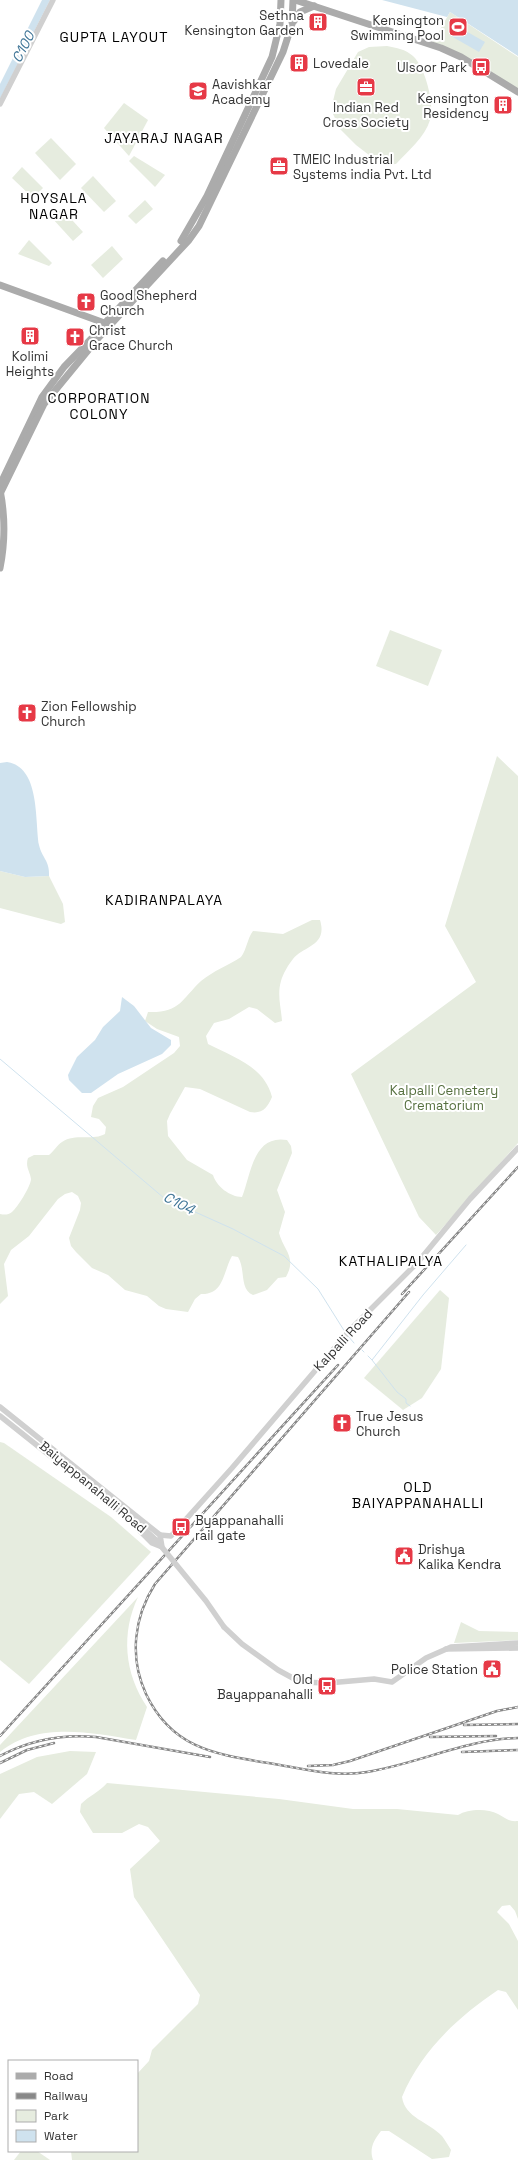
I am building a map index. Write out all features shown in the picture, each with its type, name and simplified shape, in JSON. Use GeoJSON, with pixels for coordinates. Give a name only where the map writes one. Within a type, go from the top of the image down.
{"type":"FeatureCollection","features":[{"type":"Feature","properties":{"kind":"main road"},"geometry":{"type":"LineString","coordinates":[[0,568],[3,552],[0,490],[4,470],[42,397],[64,367],[189,240],[199,226],[283,52],[292,24],[293,0]]}},
{"type":"Feature","properties":{"kind":"main road"},"geometry":{"type":"LineString","coordinates":[[0,490],[44,404],[108,324],[185,237],[192,225],[272,57],[276,46],[281,2],[293,0],[436,46],[461,57],[518,92]]}},
{"type":"Feature","properties":{"kind":"main road"},"geometry":{"type":"LineString","coordinates":[[292,24],[300,12],[314,6]]}},
{"type":"Feature","properties":{"kind":"main road"},"geometry":{"type":"LineString","coordinates":[[0,285],[108,324]]}},
{"type":"Feature","properties":{"kind":"street"},"geometry":{"type":"LineString","coordinates":[[0,104],[53,0]]}},
{"type":"Feature","properties":{"kind":"street","name":"Kalpalli Road"},"geometry":{"type":"LineString","coordinates":[[160,1535],[171,1536],[232,1468],[347,1334],[418,1262],[470,1199],[518,1148]]}},
{"type":"Feature","properties":{"kind":"street","name":"Baiyappanahalli Road"},"geometry":{"type":"LineString","coordinates":[[0,1407],[160,1535],[162,1547],[152,1543],[122,1513],[0,1416]]}},
{"type":"Feature","properties":{"kind":"street","name":"Baiyappanahalli Road"},"geometry":{"type":"LineString","coordinates":[[0,1411],[124,1510],[156,1540],[206,1601],[224,1627],[242,1644],[278,1670],[300,1682],[328,1683],[374,1679],[392,1682],[426,1658],[446,1649]]}},
{"type":"Feature","properties":{"kind":"street"},"geometry":{"type":"LineString","coordinates":[[446,1649],[451,1646],[518,1643]]}},
{"type":"Feature","properties":{"kind":"street"},"geometry":{"type":"LineString","coordinates":[[446,1649],[518,1648]]}},
{"type":"Feature","properties":{"kind":"green space","name":"Kensington Swimming Pool"},"geometry":{"type":"Polygon","coordinates":[[[450,12],[518,57],[518,90],[482,66],[433,42],[450,12]]]}},
{"type":"Feature","properties":{"kind":"green space"},"geometry":{"type":"Polygon","coordinates":[[[387,46],[407,52],[417,61],[428,86],[431,113],[428,126],[411,149],[396,164],[382,165],[356,145],[340,129],[333,114],[333,101],[336,89],[358,52],[369,47],[387,46]]]}},
{"type":"Feature","properties":{"kind":"green space"},"geometry":{"type":"Polygon","coordinates":[[[124,103],[148,120],[129,156],[104,128],[124,103]]]}},
{"type":"Feature","properties":{"kind":"green space"},"geometry":{"type":"Polygon","coordinates":[[[51,138],[76,164],[60,180],[35,153],[51,138]]]}},
{"type":"Feature","properties":{"kind":"green space"},"geometry":{"type":"Polygon","coordinates":[[[134,156],[165,175],[155,187],[129,161],[134,156]]]}},
{"type":"Feature","properties":{"kind":"green space"},"geometry":{"type":"Polygon","coordinates":[[[22,167],[43,188],[33,198],[12,178],[22,167]]]}},
{"type":"Feature","properties":{"kind":"green space"},"geometry":{"type":"Polygon","coordinates":[[[93,176],[116,201],[104,212],[81,188],[93,176]]]}},
{"type":"Feature","properties":{"kind":"green space"},"geometry":{"type":"Polygon","coordinates":[[[145,200],[153,209],[136,224],[128,216],[145,200]]]}},
{"type":"Feature","properties":{"kind":"green space"},"geometry":{"type":"Polygon","coordinates":[[[62,209],[83,232],[73,241],[52,218],[62,209]]]}},
{"type":"Feature","properties":{"kind":"green space"},"geometry":{"type":"Polygon","coordinates":[[[29,240],[52,263],[49,266],[18,254],[29,240]]]}},
{"type":"Feature","properties":{"kind":"green space"},"geometry":{"type":"Polygon","coordinates":[[[112,246],[123,259],[103,278],[91,265],[112,246]]]}},
{"type":"Feature","properties":{"kind":"green space"},"geometry":{"type":"Polygon","coordinates":[[[390,630],[442,650],[428,686],[376,666],[390,630]]]}},
{"type":"Feature","properties":{"kind":"green space","name":"Kalpalli Cemetery Crematorium"},"geometry":{"type":"Polygon","coordinates":[[[497,756],[518,776],[518,1143],[436,1235],[419,1217],[351,1074],[476,982],[445,926],[497,756]]]}},
{"type":"Feature","properties":{"kind":"green space"},"geometry":{"type":"Polygon","coordinates":[[[0,871],[25,877],[49,876],[63,904],[65,922],[61,924],[0,908],[0,871]]]}},
{"type":"Feature","properties":{"kind":"green space"},"geometry":{"type":"Polygon","coordinates":[[[312,920],[320,920],[322,929],[321,935],[318,940],[293,959],[283,975],[279,991],[282,1021],[275,1023],[257,1009],[249,1007],[229,1019],[214,1023],[206,1036],[208,1044],[237,1058],[255,1070],[262,1077],[268,1086],[272,1097],[266,1107],[258,1112],[250,1112],[200,1089],[185,1087],[167,1121],[168,1136],[187,1160],[213,1175],[220,1187],[237,1197],[242,1197],[251,1168],[260,1150],[267,1143],[276,1140],[287,1140],[291,1146],[292,1153],[277,1190],[285,1212],[279,1233],[290,1259],[289,1270],[286,1277],[278,1278],[267,1290],[253,1295],[244,1284],[242,1268],[238,1257],[232,1256],[219,1287],[209,1293],[201,1294],[195,1299],[188,1312],[166,1309],[159,1306],[147,1296],[125,1290],[108,1275],[92,1268],[71,1246],[69,1238],[80,1210],[81,1203],[78,1196],[72,1192],[65,1194],[58,1199],[29,1236],[11,1250],[4,1264],[8,1296],[0,1304],[0,1214],[9,1214],[12,1212],[26,1191],[31,1179],[27,1166],[28,1158],[34,1155],[49,1155],[60,1143],[67,1139],[78,1137],[95,1137],[105,1134],[106,1127],[99,1119],[91,1117],[93,1106],[98,1098],[123,1087],[174,1053],[180,1046],[179,1037],[157,1029],[145,1021],[148,1012],[159,1012],[174,1008],[206,977],[241,957],[253,931],[283,934],[312,920]]]}},
{"type":"Feature","properties":{"kind":"green space"},"geometry":{"type":"Polygon","coordinates":[[[440,1290],[449,1298],[441,1369],[422,1398],[403,1410],[364,1378],[440,1290]]]}},
{"type":"Feature","properties":{"kind":"green space"},"geometry":{"type":"Polygon","coordinates":[[[0,1442],[4,1443],[111,1517],[151,1552],[29,1684],[0,1660],[0,1442]]]}},
{"type":"Feature","properties":{"kind":"green space"},"geometry":{"type":"Polygon","coordinates":[[[138,1597],[129,1625],[127,1639],[128,1653],[134,1681],[139,1694],[147,1707],[136,1740],[84,1733],[48,1733],[31,1736],[15,1742],[0,1752],[0,1745],[138,1597]]]}},
{"type":"Feature","properties":{"kind":"green space"},"geometry":{"type":"Polygon","coordinates":[[[461,1622],[479,1631],[518,1632],[518,1640],[454,1643],[461,1622]]]}},
{"type":"Feature","properties":{"kind":"green space"},"geometry":{"type":"Polygon","coordinates":[[[70,1751],[96,1752],[87,1774],[52,1804],[34,1792],[19,1794],[0,1819],[0,1774],[37,1757],[70,1751]]]}},
{"type":"Feature","properties":{"kind":"green space"},"geometry":{"type":"Polygon","coordinates":[[[107,1783],[279,1799],[353,1809],[397,1809],[458,1815],[467,1811],[483,1810],[494,1812],[509,1820],[518,1821],[518,1919],[515,1911],[510,1905],[502,1906],[497,1912],[509,1924],[518,1941],[518,2010],[506,1992],[498,1990],[483,2000],[442,2036],[430,2050],[410,2080],[402,2097],[404,2104],[413,2115],[442,2136],[451,2150],[449,2157],[432,2159],[389,2131],[381,2131],[373,2144],[373,2160],[72,2160],[71,2152],[138,2152],[138,2073],[149,2061],[152,2050],[198,2004],[200,1995],[134,1897],[130,1869],[160,1841],[148,1827],[139,1824],[122,1833],[93,1833],[80,1812],[81,1804],[107,1783]]]}},
{"type":"Feature","properties":{"kind":"green space"},"geometry":{"type":"Polygon","coordinates":[[[20,2152],[38,2152],[50,2160],[14,2160],[20,2152]]]}},
{"type":"Feature","properties":{"kind":"water","name":"C100"},"geometry":{"type":"Polygon","coordinates":[[[42,0],[50,0],[0,99],[0,84],[42,0]]]}},
{"type":"Feature","properties":{"kind":"water"},"geometry":{"type":"Polygon","coordinates":[[[382,0],[518,0],[518,56],[450,12],[447,17],[382,0]]]}},
{"type":"Feature","properties":{"kind":"water"},"geometry":{"type":"Polygon","coordinates":[[[457,26],[485,42],[479,52],[451,36],[457,26]]]}},
{"type":"Feature","properties":{"kind":"water"},"geometry":{"type":"Polygon","coordinates":[[[7,762],[18,766],[25,773],[31,784],[36,809],[39,845],[47,863],[49,876],[25,877],[0,871],[0,763],[7,762]]]}},
{"type":"Feature","properties":{"kind":"water"},"geometry":{"type":"Polygon","coordinates":[[[122,997],[134,1006],[151,1028],[171,1040],[171,1045],[162,1054],[118,1074],[91,1093],[82,1093],[69,1080],[68,1075],[77,1057],[95,1040],[103,1027],[120,1011],[122,997]]]}},
{"type":"Feature","properties":{"kind":"waterway","name":"C104"},"geometry":{"type":"LineString","coordinates":[[0,1059],[164,1198],[233,1229],[284,1256],[318,1289],[345,1332]]}},
{"type":"Feature","properties":{"kind":"waterway"},"geometry":{"type":"LineString","coordinates":[[368,1356],[372,1360],[423,1295],[466,1245]]}},
{"type":"Feature","properties":{"kind":"waterway","name":"C104"},"geometry":{"type":"LineString","coordinates":[[348,1336],[354,1343]]}},
{"type":"Feature","properties":{"kind":"waterway","name":"C104"},"geometry":{"type":"LineString","coordinates":[[372,1360],[397,1392],[406,1399],[406,1403],[410,1406]]}},
{"type":"Feature","properties":{"kind":"railway"},"geometry":{"type":"LineString","coordinates":[[402,1294],[518,1167]]}},
{"type":"Feature","properties":{"kind":"railway"},"geometry":{"type":"LineString","coordinates":[[409,1292],[155,1584],[142,1610],[138,1624],[136,1638],[137,1666],[146,1694],[157,1714],[171,1729],[186,1740],[202,1748],[239,1758],[313,1771],[345,1774],[367,1772],[386,1768],[461,1747],[499,1739],[518,1738]]}},
{"type":"Feature","properties":{"kind":"railway"},"geometry":{"type":"LineString","coordinates":[[0,1736],[338,1365]]}},
{"type":"Feature","properties":{"kind":"railway"},"geometry":{"type":"LineString","coordinates":[[308,1766],[333,1765],[350,1761],[497,1711],[518,1707]]}},
{"type":"Feature","properties":{"kind":"railway"},"geometry":{"type":"LineString","coordinates":[[464,1725],[518,1724]]}},
{"type":"Feature","properties":{"kind":"railway"},"geometry":{"type":"LineString","coordinates":[[0,1756],[11,1750],[46,1739],[83,1736],[210,1757]]}},
{"type":"Feature","properties":{"kind":"railway"},"geometry":{"type":"LineString","coordinates":[[430,1737],[496,1736]]}},
{"type":"Feature","properties":{"kind":"railway"},"geometry":{"type":"LineString","coordinates":[[0,1763],[27,1750],[54,1743]]}},
{"type":"Feature","properties":{"kind":"railway"},"geometry":{"type":"LineString","coordinates":[[462,1752],[518,1750]]}},
{"type":"Feature","properties":{"kind":"place","name":"Sethna Kensington Garden"},"geometry":{"type":"Point","coordinates":[318,22]}},
{"type":"Feature","properties":{"kind":"place","name":"Kensington Swimming Pool"},"geometry":{"type":"Point","coordinates":[458,27]}},
{"type":"Feature","properties":{"kind":"place","name":"Lovedale"},"geometry":{"type":"Point","coordinates":[299,63]}},
{"type":"Feature","properties":{"kind":"place","name":"Ulsoor Park"},"geometry":{"type":"Point","coordinates":[481,67]}},
{"type":"Feature","properties":{"kind":"place","name":"Indian Red Cross Society"},"geometry":{"type":"Point","coordinates":[366,87]}},
{"type":"Feature","properties":{"kind":"place","name":"Aavishkar Academy"},"geometry":{"type":"Point","coordinates":[198,91]}},
{"type":"Feature","properties":{"kind":"place","name":"Kensington Residency"},"geometry":{"type":"Point","coordinates":[503,105]}},
{"type":"Feature","properties":{"kind":"place","name":"TMEIC Industrial Systems india Pvt. Ltd"},"geometry":{"type":"Point","coordinates":[279,166]}},
{"type":"Feature","properties":{"kind":"place","name":"Good Shepherd Church"},"geometry":{"type":"Point","coordinates":[86,302]}},
{"type":"Feature","properties":{"kind":"place","name":"Kolimi Heights"},"geometry":{"type":"Point","coordinates":[30,336]}},
{"type":"Feature","properties":{"kind":"place","name":"Christ Grace Church"},"geometry":{"type":"Point","coordinates":[75,337]}},
{"type":"Feature","properties":{"kind":"place","name":"Zion Fellowship Church"},"geometry":{"type":"Point","coordinates":[27,713]}},
{"type":"Feature","properties":{"kind":"place","name":"True Jesus Church"},"geometry":{"type":"Point","coordinates":[342,1423]}},
{"type":"Feature","properties":{"kind":"place","name":"Byappanahalli rail gate"},"geometry":{"type":"Point","coordinates":[181,1527]}},
{"type":"Feature","properties":{"kind":"place","name":"Drishya Kalika Kendra"},"geometry":{"type":"Point","coordinates":[404,1556]}},
{"type":"Feature","properties":{"kind":"place","name":"Police Station"},"geometry":{"type":"Point","coordinates":[492,1669]}},
{"type":"Feature","properties":{"kind":"place","name":"Old Bayappanahalli"},"geometry":{"type":"Point","coordinates":[327,1686]}},
{"type":"Feature","properties":{"kind":"district","name":"GUPTA LAYOUT"},"geometry":{"type":"Point","coordinates":[114,37]}},
{"type":"Feature","properties":{"kind":"district","name":"JAYARAJ NAGAR"},"geometry":{"type":"Point","coordinates":[164,138]}},
{"type":"Feature","properties":{"kind":"district","name":"HOYSALA NAGAR"},"geometry":{"type":"Point","coordinates":[54,206]}},
{"type":"Feature","properties":{"kind":"district","name":"CORPORATION COLONY"},"geometry":{"type":"Point","coordinates":[99,406]}},
{"type":"Feature","properties":{"kind":"district","name":"KADIRANPALAYA"},"geometry":{"type":"Point","coordinates":[164,900]}},
{"type":"Feature","properties":{"kind":"district","name":"KATHALIPALYA"},"geometry":{"type":"Point","coordinates":[391,1261]}},
{"type":"Feature","properties":{"kind":"district","name":"OLD BAIYAPPANAHALLI"},"geometry":{"type":"Point","coordinates":[418,1496]}}]}
